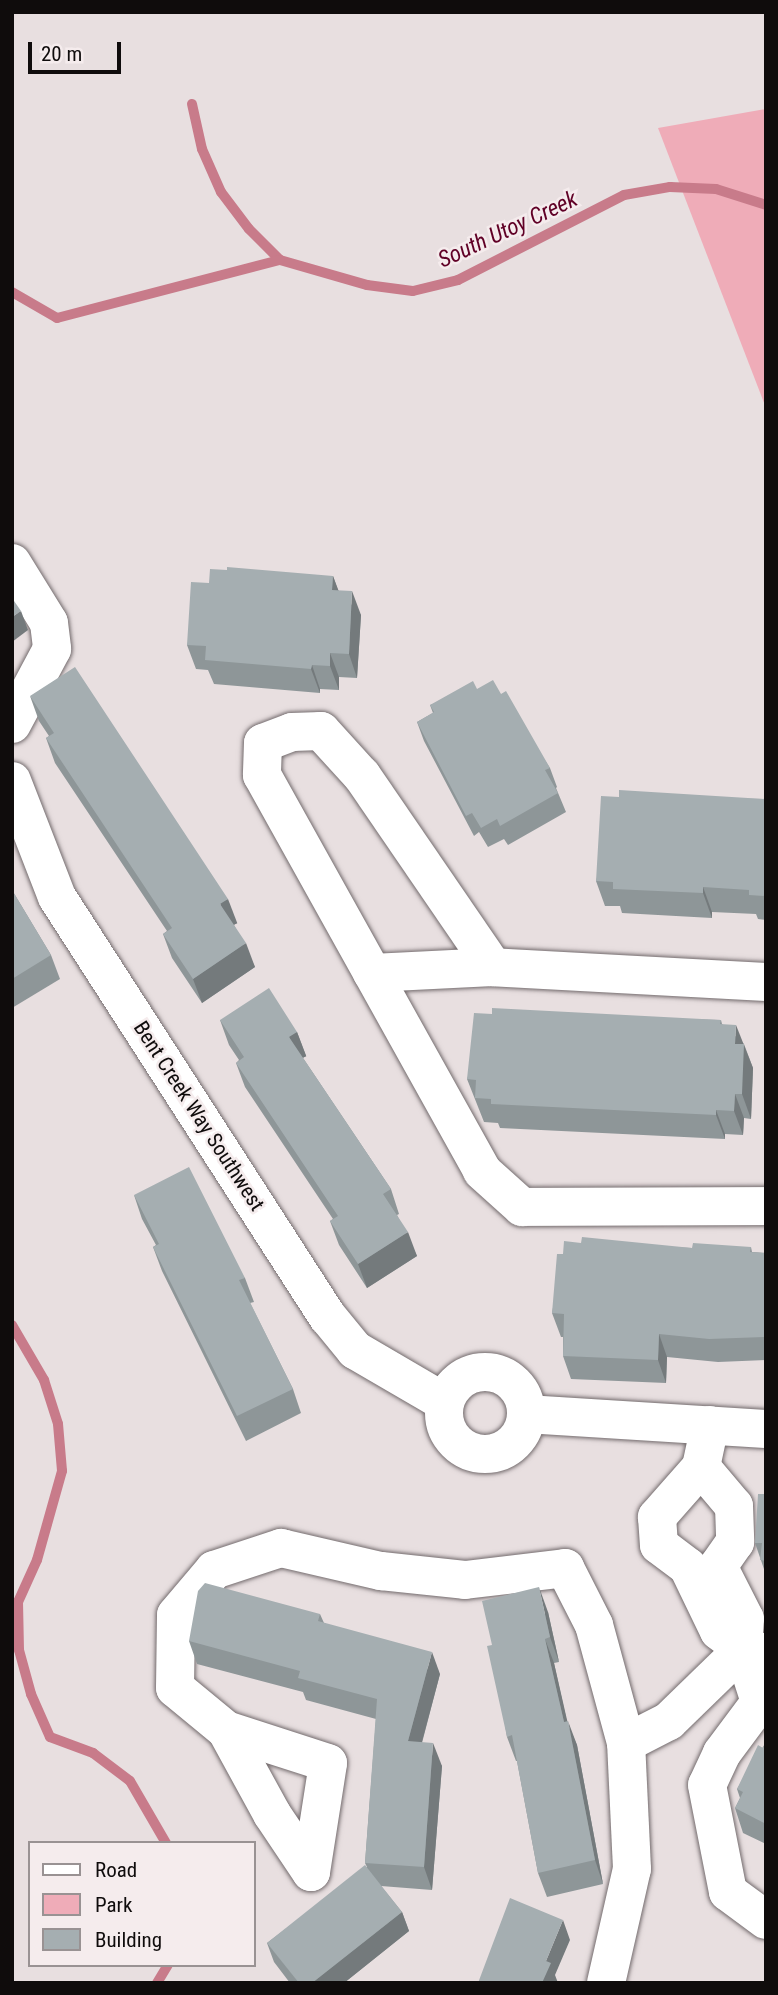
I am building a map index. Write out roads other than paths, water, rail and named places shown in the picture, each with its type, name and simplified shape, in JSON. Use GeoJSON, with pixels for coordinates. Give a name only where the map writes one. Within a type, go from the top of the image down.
{"type":"FeatureCollection","features":[{"type":"Feature","properties":{"kind":"street"},"geometry":{"type":"LineString","coordinates":[[12,563],[49,623],[52,649],[12,724]]}},
{"type":"Feature","properties":{"kind":"street"},"geometry":{"type":"LineString","coordinates":[[493,967],[362,776],[321,731],[292,732],[263,743],[262,775],[482,1171],[522,1207],[766,1206]]}},
{"type":"Feature","properties":{"kind":"street","name":"Bent Creek Way Southwest"},"geometry":{"type":"LineString","coordinates":[[12,781],[57,897],[328,1317],[355,1350],[444,1402]]}},
{"type":"Feature","properties":{"kind":"street"},"geometry":{"type":"LineString","coordinates":[[372,973],[493,967],[766,982]]}},
{"type":"Feature","properties":{"kind":"street"},"geometry":{"type":"LineString","coordinates":[[481,1371],[502,1375],[518,1387],[526,1414],[518,1438],[508,1448],[481,1455],[452,1438],[443,1419],[444,1402],[462,1378],[481,1371]]}},
{"type":"Feature","properties":{"kind":"street"},"geometry":{"type":"LineString","coordinates":[[526,1414],[766,1429]]}},
{"type":"Feature","properties":{"kind":"street"},"geometry":{"type":"LineString","coordinates":[[710,1425],[699,1480],[712,1534],[699,1570],[719,1632],[755,1651]]}},
{"type":"Feature","properties":{"kind":"street"},"geometry":{"type":"LineString","coordinates":[[699,1480],[656,1517],[659,1545],[699,1570]]}},
{"type":"Feature","properties":{"kind":"street"},"geometry":{"type":"LineString","coordinates":[[226,1730],[175,1688],[176,1615],[214,1570],[281,1548],[381,1571],[465,1580],[565,1568],[594,1625],[625,1743],[632,1869],[606,1983]]}},
{"type":"Feature","properties":{"kind":"street"},"geometry":{"type":"LineString","coordinates":[[625,1743],[669,1721],[755,1651]]}},
{"type":"Feature","properties":{"kind":"street"},"geometry":{"type":"LineString","coordinates":[[755,1651],[760,1702],[722,1753],[707,1785],[728,1892],[766,1920]]}},
{"type":"Feature","properties":{"kind":"waterway","name":"South Utoy Creek"},"geometry":{"type":"LineString","coordinates":[[192,104],[202,149],[221,192],[249,229],[280,260],[367,285],[413,291],[458,280],[624,195],[670,187],[716,189],[766,205]]}},
{"type":"Feature","properties":{"kind":"waterway"},"geometry":{"type":"LineString","coordinates":[[12,292],[57,318],[280,260]]}},
{"type":"Feature","properties":{"kind":"waterway"},"geometry":{"type":"LineString","coordinates":[[12,1325],[44,1380],[58,1424],[62,1471],[37,1560],[18,1602],[19,1650],[31,1694],[50,1737],[93,1753],[130,1781],[165,1841]]}},
{"type":"Feature","properties":{"kind":"waterway"},"geometry":{"type":"LineString","coordinates":[[157,1983],[167,1967]]}}]}
